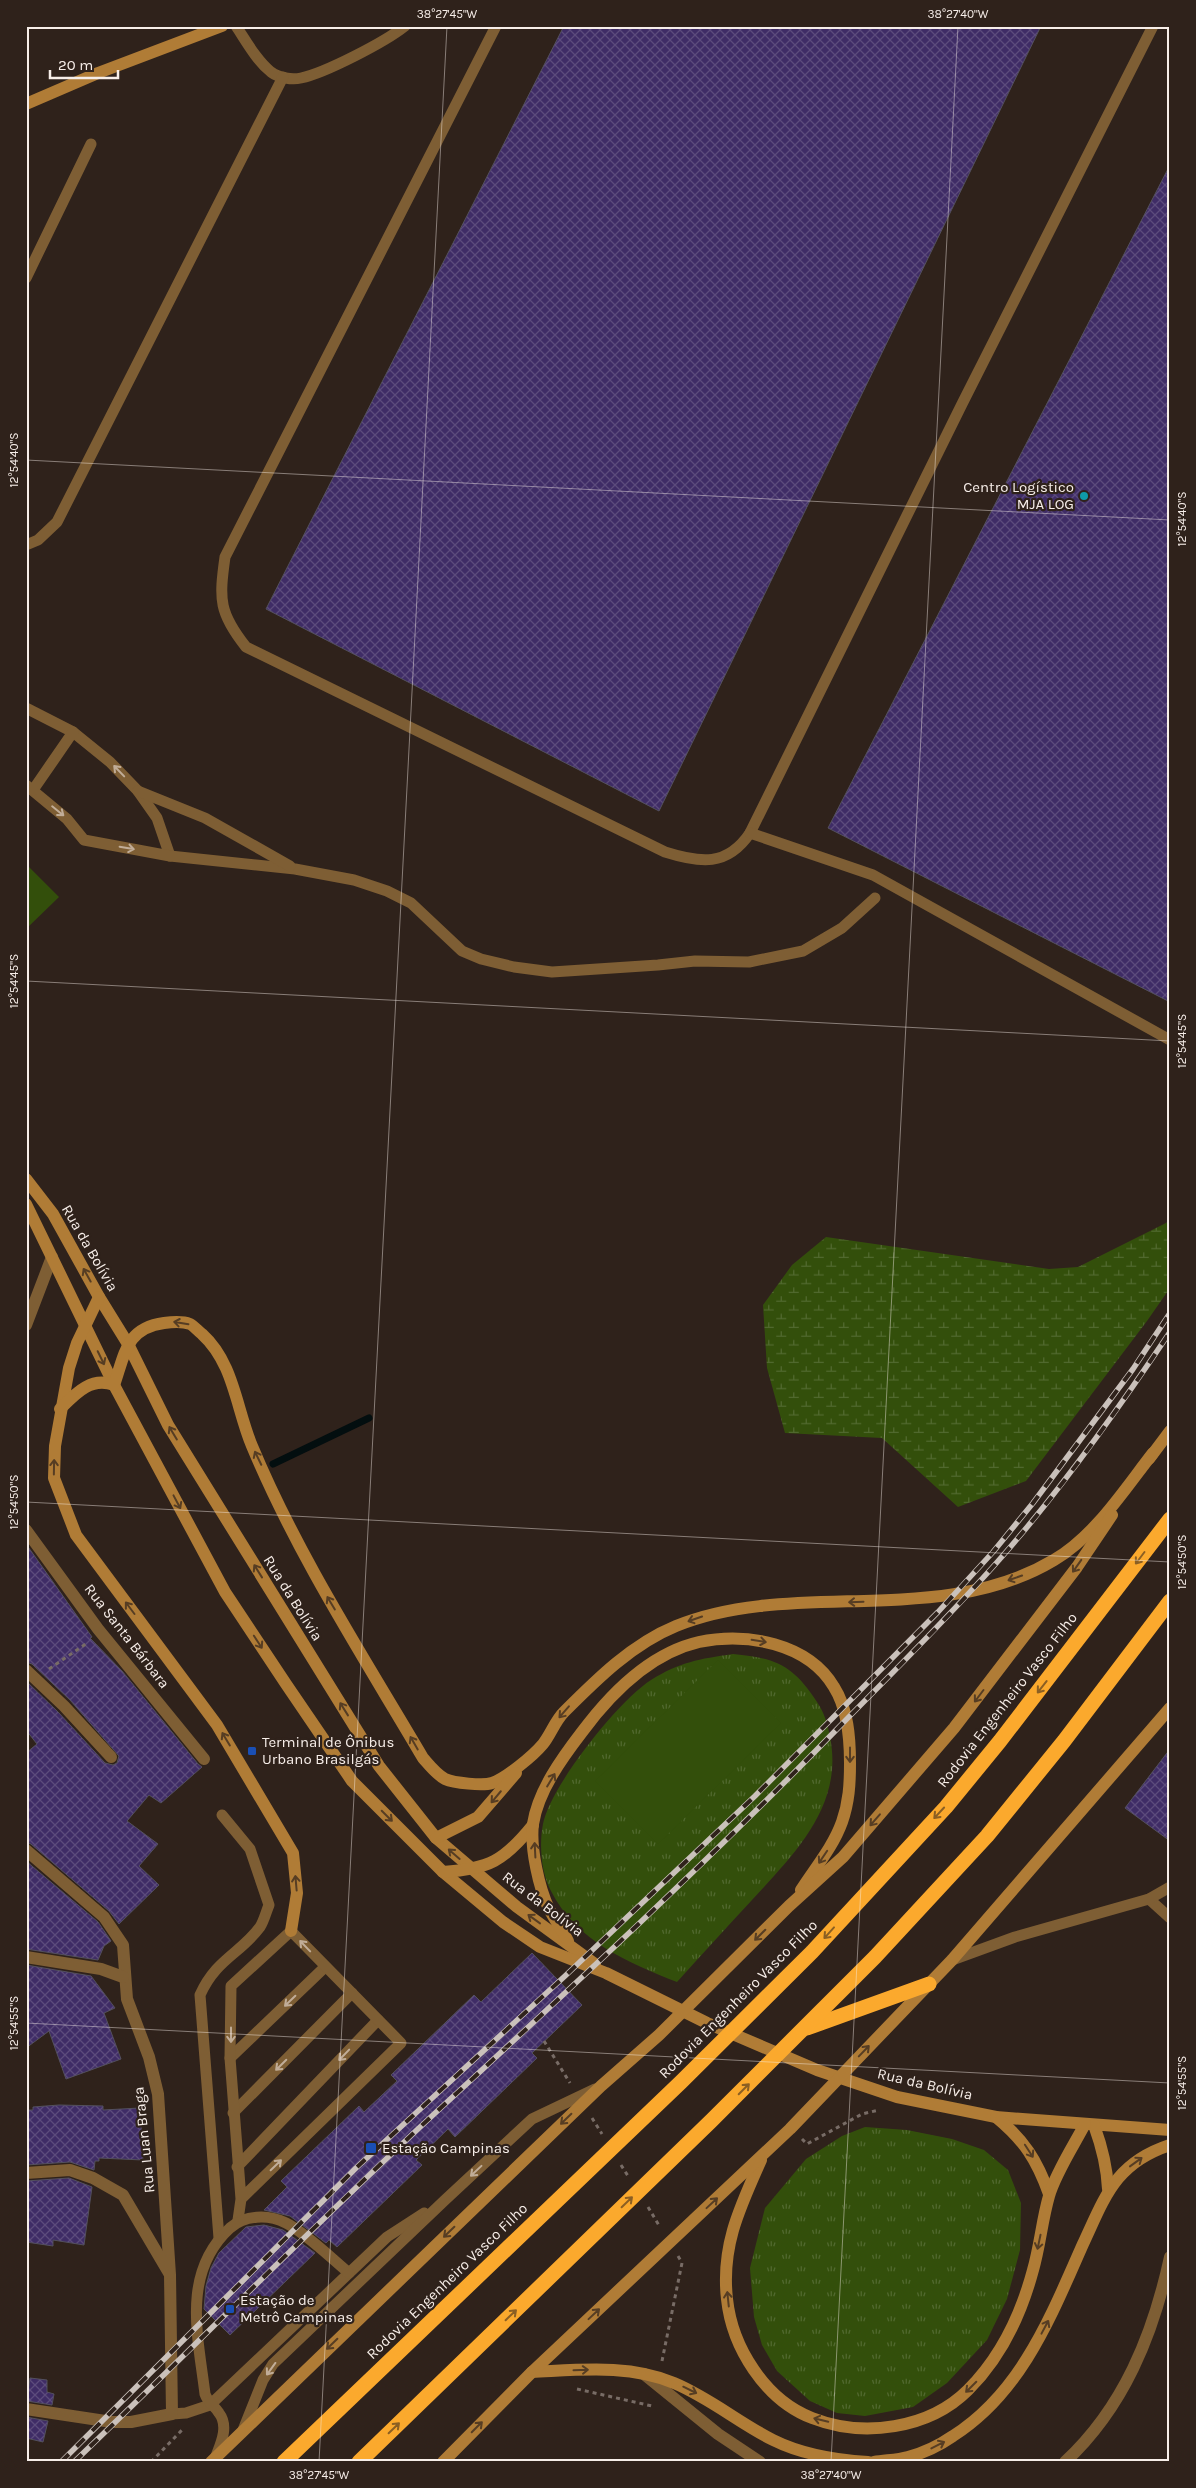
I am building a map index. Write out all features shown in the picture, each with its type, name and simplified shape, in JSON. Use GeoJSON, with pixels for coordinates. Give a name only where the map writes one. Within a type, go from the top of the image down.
{"type":"FeatureCollection","features":[{"type":"Feature","properties":{"kind":"highway","name":"Rodovia Engenheiro Vasco Filho"},"geometry":{"type":"LineString","coordinates":[[284,2462],[681,2082],[812,1952],[946,1806],[1000,1741],[1170,1519]]}},
{"type":"Feature","properties":{"kind":"highway"},"geometry":{"type":"LineString","coordinates":[[359,2462],[876,1958],[987,1836],[1064,1741],[1170,1601]]}},
{"type":"Feature","properties":{"kind":"highway"},"geometry":{"type":"LineString","coordinates":[[803,2030],[928,1984]]}},
{"type":"Feature","properties":{"kind":"main road"},"geometry":{"type":"LineString","coordinates":[[26,104],[98,73],[222,26]]}},
{"type":"Feature","properties":{"kind":"main road","name":"Rua da Bolívia"},"geometry":{"type":"LineString","coordinates":[[26,1179],[53,1214],[99,1297],[128,1344],[168,1425],[379,1766],[436,1838],[517,1907],[606,1973]]}},
{"type":"Feature","properties":{"kind":"main road","name":"Rua da Bolívia"},"geometry":{"type":"LineString","coordinates":[[26,1204],[114,1385],[225,1592],[286,1684],[352,1781],[443,1872],[503,1922],[540,1947],[606,1973],[765,2049],[817,2070],[897,2097],[996,2117],[1170,2130]]}},
{"type":"Feature","properties":{"kind":"main road"},"geometry":{"type":"LineString","coordinates":[[99,1297],[85,1325],[68,1368],[55,1446],[54,1478],[76,1535],[217,1725],[293,1853],[297,1893],[291,1931]]}},
{"type":"Feature","properties":{"kind":"main road"},"geometry":{"type":"LineString","coordinates":[[60,1409],[86,1386],[97,1382],[114,1385],[128,1344],[137,1332],[152,1325],[173,1322],[191,1324],[216,1348],[226,1366],[252,1446],[320,1584],[423,1758],[434,1771],[446,1779],[457,1782],[490,1784],[527,1759]]}},
{"type":"Feature","properties":{"kind":"main road"},"geometry":{"type":"LineString","coordinates":[[213,2459],[602,2086],[659,2035],[789,1906],[843,1857],[954,1728],[1077,1567],[1170,1430]]}},
{"type":"Feature","properties":{"kind":"main road"},"geometry":{"type":"LineString","coordinates":[[436,1838],[478,1817],[527,1759],[543,1744],[561,1715],[597,1678],[636,1648],[674,1626],[720,1611],[763,1606],[890,1601],[933,1597],[978,1589],[1013,1579],[1056,1559],[1085,1535],[1153,1453]]}},
{"type":"Feature","properties":{"kind":"main road"},"geometry":{"type":"LineString","coordinates":[[569,1944],[549,1908],[540,1886],[535,1859],[533,1825],[544,1791],[571,1746],[600,1708],[635,1675],[663,1656],[700,1642],[760,1640],[795,1652],[820,1668],[835,1687],[845,1714],[850,1742],[849,1797],[841,1824],[828,1849],[789,1906]]}},
{"type":"Feature","properties":{"kind":"main road"},"geometry":{"type":"LineString","coordinates":[[443,2462],[532,2372],[764,2154],[952,1960],[1169,1711]]}},
{"type":"Feature","properties":{"kind":"main road"},"geometry":{"type":"LineString","coordinates":[[443,1872],[472,1870],[500,1859],[518,1843],[533,1825]]}},
{"type":"Feature","properties":{"kind":"main road"},"geometry":{"type":"LineString","coordinates":[[996,2117],[1027,2147],[1041,2171],[1049,2194]]}},
{"type":"Feature","properties":{"kind":"main road"},"geometry":{"type":"LineString","coordinates":[[764,2154],[736,2215],[730,2241],[726,2266],[727,2299],[733,2331],[742,2352],[755,2371],[787,2404],[811,2418],[842,2426],[874,2428],[924,2419],[945,2409],[987,2371],[1003,2345],[1021,2308],[1033,2270],[1049,2194],[1089,2125],[1103,2147],[1108,2171],[1108,2189]]}},
{"type":"Feature","properties":{"kind":"main road"},"geometry":{"type":"LineString","coordinates":[[874,2462],[909,2457],[939,2445],[968,2427],[1003,2394],[1013,2382],[1048,2323],[1108,2189],[1125,2170],[1137,2161],[1170,2145]]}},
{"type":"Feature","properties":{"kind":"main road"},"geometry":{"type":"LineString","coordinates":[[532,2372],[586,2369],[644,2374],[674,2382],[773,2440],[838,2460],[868,2462]]}},
{"type":"Feature","properties":{"kind":"street"},"geometry":{"type":"LineString","coordinates":[[26,1325],[52,1257]]}},
{"type":"Feature","properties":{"kind":"street","name":"Rua Santa Bárbara"},"geometry":{"type":"LineString","coordinates":[[26,1530],[98,1628],[204,1759]]}},
{"type":"Feature","properties":{"kind":"street"},"geometry":{"type":"LineString","coordinates":[[31,1674],[64,1706],[111,1757]]}},
{"type":"Feature","properties":{"kind":"street","name":"Rua Luan Braga"},"geometry":{"type":"LineString","coordinates":[[26,1850],[104,1917],[123,1945],[127,1998],[149,2057],[158,2094],[170,2275],[172,2414]]}},
{"type":"Feature","properties":{"kind":"street"},"geometry":{"type":"LineString","coordinates":[[26,1956],[101,1969],[124,1977]]}},
{"type":"Feature","properties":{"kind":"street"},"geometry":{"type":"LineString","coordinates":[[26,2172],[70,2170],[93,2178],[123,2195],[170,2275]]}},
{"type":"Feature","properties":{"kind":"street"},"geometry":{"type":"LineString","coordinates":[[1065,2462],[1101,2423],[1137,2362],[1168,2276],[1170,2257]]}},
{"type":"Feature","properties":{"kind":"street"},"geometry":{"type":"LineString","coordinates":[[644,2374],[718,2434],[760,2462]]}},
{"type":"Feature","properties":{"kind":"street"},"geometry":{"type":"LineString","coordinates":[[26,2409],[112,2422],[131,2422],[172,2414]]}},
{"type":"Feature","properties":{"kind":"lane"},"geometry":{"type":"LineString","coordinates":[[236,26],[272,73],[283,78],[299,78],[319,73],[393,36],[405,26]]}},
{"type":"Feature","properties":{"kind":"lane"},"geometry":{"type":"LineString","coordinates":[[496,26],[225,557],[221,582],[222,609],[231,628],[246,648],[665,852],[687,859],[706,860],[726,858],[740,848],[750,833],[962,404],[1153,26]]}},
{"type":"Feature","properties":{"kind":"lane"},"geometry":{"type":"LineString","coordinates":[[26,545],[38,540],[57,522],[283,78]]}},
{"type":"Feature","properties":{"kind":"lane"},"geometry":{"type":"LineString","coordinates":[[26,278],[92,144]]}},
{"type":"Feature","properties":{"kind":"lane"},"geometry":{"type":"LineString","coordinates":[[26,708],[73,732],[110,762],[138,791],[157,818],[170,856]]}},
{"type":"Feature","properties":{"kind":"lane"},"geometry":{"type":"LineString","coordinates":[[73,732],[29,788],[68,819],[84,840],[170,856],[295,869],[354,880],[387,890],[411,903],[462,951],[480,959],[514,967],[552,972],[658,966],[695,961],[749,962],[803,951],[842,928],[875,898]]}},
{"type":"Feature","properties":{"kind":"lane"},"geometry":{"type":"LineString","coordinates":[[138,791],[205,818],[295,869]]}},
{"type":"Feature","properties":{"kind":"lane"},"geometry":{"type":"LineString","coordinates":[[750,833],[873,875],[1170,1040]]}},
{"type":"Feature","properties":{"kind":"lane"},"geometry":{"type":"LineString","coordinates":[[219,2238],[200,1995],[206,1982],[218,1965],[260,1926],[269,1905],[250,1849],[222,1815]]}},
{"type":"Feature","properties":{"kind":"lane"},"geometry":{"type":"LineString","coordinates":[[952,1960],[1015,1937],[1149,1899],[1170,1887]]}},
{"type":"Feature","properties":{"kind":"lane"},"geometry":{"type":"LineString","coordinates":[[1149,1899],[1170,1918]]}},
{"type":"Feature","properties":{"kind":"lane"},"geometry":{"type":"LineString","coordinates":[[238,2220],[241,2199],[230,2058],[231,1986],[291,1931],[401,2043],[241,2199]]}},
{"type":"Feature","properties":{"kind":"lane"},"geometry":{"type":"LineString","coordinates":[[230,2058],[325,1967]]}},
{"type":"Feature","properties":{"kind":"lane"},"geometry":{"type":"LineString","coordinates":[[233,2112],[352,1993]]}},
{"type":"Feature","properties":{"kind":"lane"},"geometry":{"type":"LineString","coordinates":[[237,2167],[378,2020]]}},
{"type":"Feature","properties":{"kind":"lane"},"geometry":{"type":"LineString","coordinates":[[243,2430],[263,2380],[273,2364],[532,2119],[602,2086]]}},
{"type":"Feature","properties":{"kind":"lane"},"geometry":{"type":"LineString","coordinates":[[172,2414],[199,2410],[210,2405],[387,2237],[445,2200]]}},
{"type":"Feature","properties":{"kind":"lane"},"geometry":{"type":"LineString","coordinates":[[213,2459],[223,2436],[223,2423],[220,2414],[210,2405],[205,2394],[196,2303],[197,2286],[201,2271],[219,2238],[238,2220],[258,2217],[273,2218],[288,2224],[350,2273]]}},
{"type":"Feature","properties":{"kind":"path"},"geometry":{"type":"LineString","coordinates":[[31,1674],[93,1638]]}},
{"type":"Feature","properties":{"kind":"path"},"geometry":{"type":"LineString","coordinates":[[544,2041],[575,2090]]}},
{"type":"Feature","properties":{"kind":"path"},"geometry":{"type":"LineString","coordinates":[[807,2144],[862,2114],[883,2109]]}},
{"type":"Feature","properties":{"kind":"path"},"geometry":{"type":"LineString","coordinates":[[590,2115],[606,2140]]}},
{"type":"Feature","properties":{"kind":"path"},"geometry":{"type":"LineString","coordinates":[[616,2156],[631,2181]]}},
{"type":"Feature","properties":{"kind":"path"},"geometry":{"type":"LineString","coordinates":[[646,2205],[662,2230]]}},
{"type":"Feature","properties":{"kind":"path"},"geometry":{"type":"LineString","coordinates":[[660,2368],[682,2263],[677,2255]]}},
{"type":"Feature","properties":{"kind":"path"},"geometry":{"type":"LineString","coordinates":[[576,2388],[652,2406],[654,2396]]}},
{"type":"Feature","properties":{"kind":"path"},"geometry":{"type":"LineString","coordinates":[[152,2462],[184,2428],[172,2414]]}},
{"type":"Feature","properties":{"kind":"green space"},"geometry":{"type":"Polygon","coordinates":[[[26,864],[59,897],[26,929],[26,864]]]}},
{"type":"Feature","properties":{"kind":"green space"},"geometry":{"type":"Polygon","coordinates":[[[1168,1222],[1170,1288],[1026,1481],[958,1507],[882,1438],[785,1433],[767,1368],[763,1305],[792,1265],[826,1237],[1049,1269],[1078,1267],[1168,1222]]]}},
{"type":"Feature","properties":{"kind":"green space"},"geometry":{"type":"Polygon","coordinates":[[[733,1654],[772,1661],[800,1679],[808,1689],[822,1710],[829,1732],[832,1762],[830,1785],[823,1807],[799,1846],[768,1883],[677,1982],[641,1967],[605,1948],[574,1924],[551,1891],[545,1876],[541,1849],[543,1824],[548,1808],[558,1789],[587,1746],[621,1706],[637,1691],[661,1674],[681,1665],[733,1654]]]}},
{"type":"Feature","properties":{"kind":"green space"},"geometry":{"type":"Polygon","coordinates":[[[718,1660],[781,1723],[658,1844],[595,1781],[718,1660]]]}},
{"type":"Feature","properties":{"kind":"green space"},"geometry":{"type":"Polygon","coordinates":[[[865,2127],[907,2130],[952,2139],[984,2150],[1008,2170],[1021,2203],[1020,2250],[1007,2299],[987,2340],[947,2383],[913,2407],[865,2416],[837,2413],[810,2401],[777,2371],[762,2345],[754,2317],[750,2268],[765,2208],[806,2159],[842,2136],[865,2127]]]}},
{"type":"Feature","properties":{"kind":"building"},"geometry":{"type":"Polygon","coordinates":[[[564,26],[1041,26],[659,811],[266,609],[564,26]]]}},
{"type":"Feature","properties":{"kind":"building","name":"Centro Logístico MJA LOG"},"geometry":{"type":"Polygon","coordinates":[[[1170,165],[1170,1002],[828,828],[1170,165]]]}},
{"type":"Feature","properties":{"kind":"building"},"geometry":{"type":"Polygon","coordinates":[[[26,1544],[92,1637],[90,1638],[122,1671],[202,1767],[161,1803],[149,1795],[127,1821],[158,1844],[139,1866],[159,1885],[119,1924],[109,1911],[31,1844],[26,1842],[26,1753],[37,1744],[26,1730],[26,1681],[58,1712],[105,1763],[113,1765],[117,1763],[119,1756],[70,1700],[32,1664],[26,1662],[26,1544]]]}},
{"type":"Feature","properties":{"kind":"building"},"geometry":{"type":"Polygon","coordinates":[[[1170,1749],[1170,1841],[1125,1808],[1170,1749]]]}},
{"type":"Feature","properties":{"kind":"building"},"geometry":{"type":"Polygon","coordinates":[[[26,1861],[98,1922],[111,1941],[104,1946],[98,1960],[26,1949],[26,1861]]]}},
{"type":"Feature","properties":{"kind":"building","name":"Estação Campinas"},"geometry":{"type":"Polygon","coordinates":[[[532,1953],[582,2005],[532,2053],[537,2058],[455,2137],[448,2129],[416,2160],[422,2165],[337,2247],[329,2240],[326,2243],[290,2216],[264,2210],[287,2187],[281,2181],[359,2106],[364,2112],[397,2081],[391,2075],[474,1995],[481,2002],[532,1953]]]}},
{"type":"Feature","properties":{"kind":"building"},"geometry":{"type":"Polygon","coordinates":[[[26,1965],[91,1976],[115,2008],[104,2013],[121,2059],[66,2079],[49,2031],[26,2048],[26,1965]]]}},
{"type":"Feature","properties":{"kind":"building"},"geometry":{"type":"Polygon","coordinates":[[[59,2105],[103,2106],[103,2110],[140,2108],[143,2160],[99,2158],[99,2161],[95,2161],[94,2170],[70,2162],[26,2165],[26,2110],[33,2110],[33,2107],[59,2105]]]}},
{"type":"Feature","properties":{"kind":"building"},"geometry":{"type":"Polygon","coordinates":[[[69,2178],[92,2187],[84,2245],[53,2240],[53,2246],[26,2242],[26,2181],[69,2178]]]}},
{"type":"Feature","properties":{"kind":"building"},"geometry":{"type":"Polygon","coordinates":[[[264,2225],[283,2230],[315,2253],[230,2335],[204,2309],[206,2286],[211,2268],[219,2253],[246,2227],[264,2225]]]}},
{"type":"Feature","properties":{"kind":"building"},"geometry":{"type":"Polygon","coordinates":[[[30,2378],[47,2380],[47,2392],[54,2394],[52,2405],[27,2401],[30,2378]]]}},
{"type":"Feature","properties":{"kind":"building"},"geometry":{"type":"Polygon","coordinates":[[[26,2417],[48,2421],[43,2442],[26,2438],[26,2417]]]}},
{"type":"Feature","properties":{"kind":"waterway"},"geometry":{"type":"LineString","coordinates":[[273,1464],[369,1418]]}},
{"type":"Feature","properties":{"kind":"railway"},"geometry":{"type":"LineString","coordinates":[[61,2462],[356,2168],[565,1976],[755,1796],[938,1612],[993,1552],[1033,1503],[1133,1369],[1170,1313]]}},
{"type":"Feature","properties":{"kind":"railway"},"geometry":{"type":"LineString","coordinates":[[74,2462],[387,2158],[690,1875],[791,1776],[920,1644],[980,1582],[1044,1506],[1109,1420],[1170,1332]]}},
{"type":"Feature","properties":{"kind":"place","name":"Centro Logístico MJA LOG"},"geometry":{"type":"Point","coordinates":[1084,496]}},
{"type":"Feature","properties":{"kind":"place","name":"Terminal de Ônibus Urbano Brasilgás"},"geometry":{"type":"Point","coordinates":[252,1751]}},
{"type":"Feature","properties":{"kind":"place","name":"Estação Campinas"},"geometry":{"type":"Point","coordinates":[371,2148]}},
{"type":"Feature","properties":{"kind":"place","name":"Estação de Metrô Campinas"},"geometry":{"type":"Point","coordinates":[230,2309]}}]}
